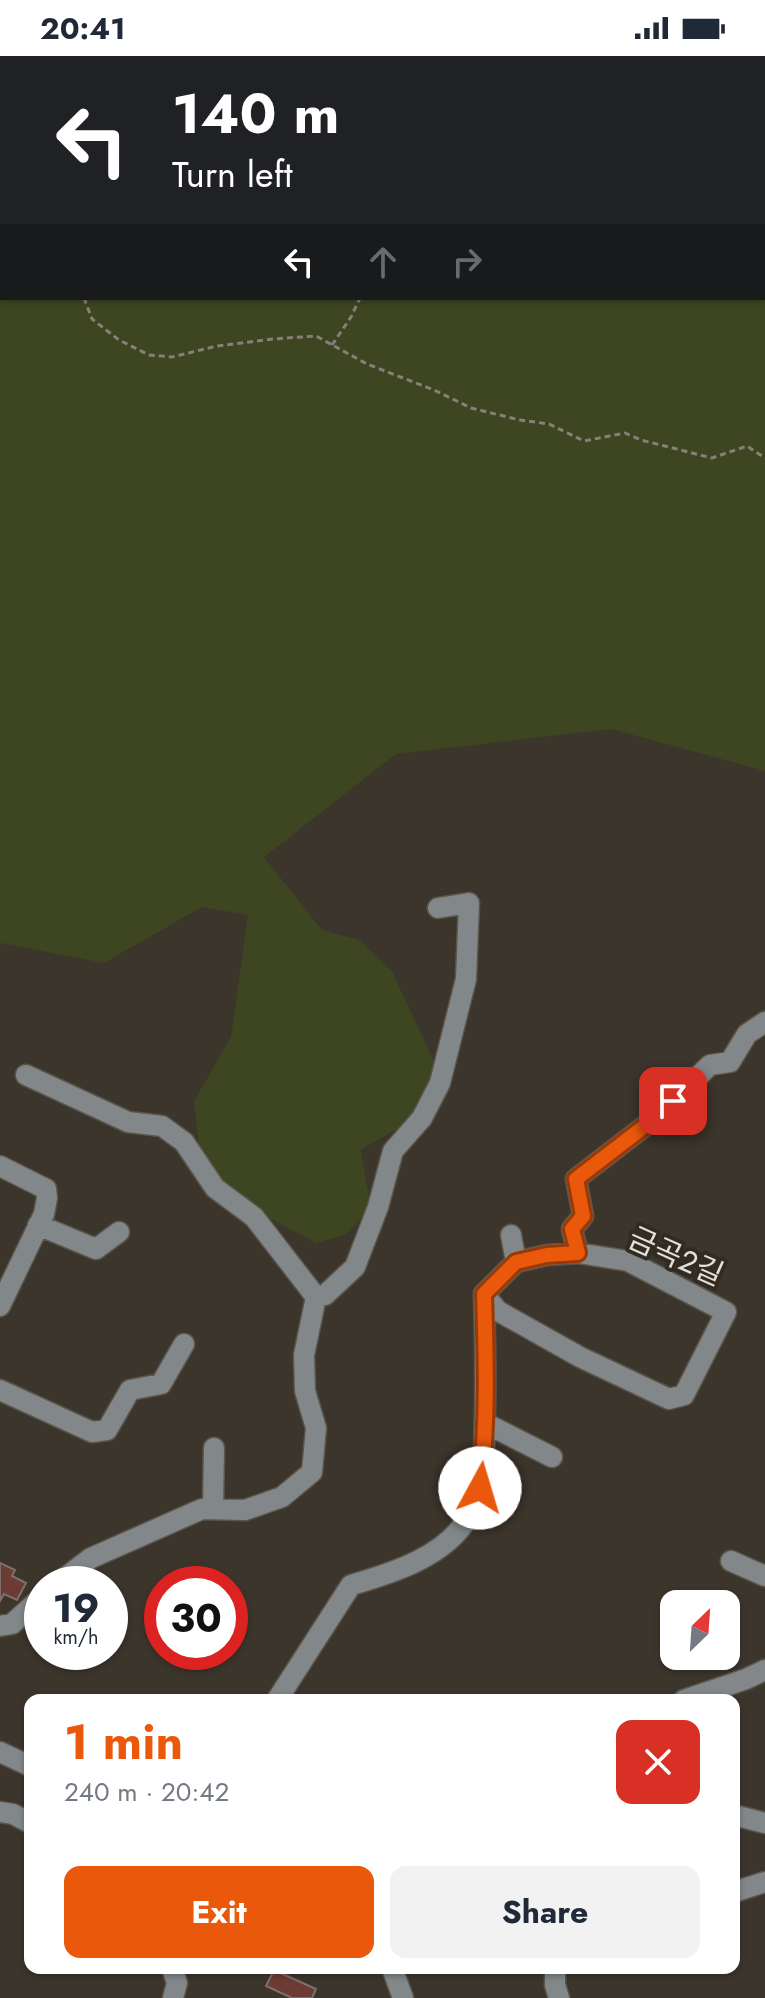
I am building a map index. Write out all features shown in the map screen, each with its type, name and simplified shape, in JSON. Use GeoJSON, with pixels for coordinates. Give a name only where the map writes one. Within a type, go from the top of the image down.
{"type":"FeatureCollection","features":[{"type":"Feature","properties":{"kind":"street"},"geometry":{"type":"LineString","coordinates":[[316,1297],[325,1295],[355,1267],[378,1207],[393,1151],[422,1118],[440,1083],[466,979],[469,903],[438,908]]}},
{"type":"Feature","properties":{"kind":"street"},"geometry":{"type":"LineString","coordinates":[[578,1253],[572,1229],[583,1216],[576,1179],[654,1119],[710,1065],[730,1062],[747,1034],[765,1022]]}},
{"type":"Feature","properties":{"kind":"street"},"geometry":{"type":"LineString","coordinates":[[26,1075],[128,1122],[162,1126],[184,1142],[215,1188],[254,1217],[316,1297],[304,1355],[305,1391],[316,1428],[312,1472],[282,1497],[245,1510],[202,1509],[91,1558],[81,1566]]}},
{"type":"Feature","properties":{"kind":"street"},"geometry":{"type":"LineString","coordinates":[[0,1166],[46,1189],[47,1198],[44,1214],[0,1306]]}},
{"type":"Feature","properties":{"kind":"street"},"geometry":{"type":"LineString","coordinates":[[38,1225],[96,1249],[119,1232]]}},
{"type":"Feature","properties":{"kind":"street"},"geometry":{"type":"LineString","coordinates":[[281,1694],[351,1585],[412,1564],[456,1533],[470,1514],[480,1488],[483,1460],[484,1294],[516,1262],[511,1235]]}},
{"type":"Feature","properties":{"kind":"street","name":"금곡2길"},"geometry":{"type":"LineString","coordinates":[[484,1294],[498,1311],[580,1357],[669,1399],[684,1395],[726,1312],[628,1261],[578,1253],[547,1255],[516,1262]]}},
{"type":"Feature","properties":{"kind":"street"},"geometry":{"type":"LineString","coordinates":[[0,1390],[92,1432],[107,1430],[130,1390],[161,1384],[184,1344]]}},
{"type":"Feature","properties":{"kind":"street"},"geometry":{"type":"LineString","coordinates":[[485,1423],[552,1457]]}},
{"type":"Feature","properties":{"kind":"street"},"geometry":{"type":"LineString","coordinates":[[213,1509],[214,1448]]}},
{"type":"Feature","properties":{"kind":"street"},"geometry":{"type":"LineString","coordinates":[[731,1561],[765,1576]]}},
{"type":"Feature","properties":{"kind":"street"},"geometry":{"type":"LineString","coordinates":[[0,1626],[12,1624],[24,1613]]}},
{"type":"Feature","properties":{"kind":"street"},"geometry":{"type":"LineString","coordinates":[[702,1694],[765,1670]]}},
{"type":"Feature","properties":{"kind":"street"},"geometry":{"type":"LineString","coordinates":[[0,1752],[24,1763]]}},
{"type":"Feature","properties":{"kind":"street"},"geometry":{"type":"LineString","coordinates":[[0,1812],[24,1820]]}},
{"type":"Feature","properties":{"kind":"street"},"geometry":{"type":"LineString","coordinates":[[740,1817],[765,1823]]}},
{"type":"Feature","properties":{"kind":"street"},"geometry":{"type":"LineString","coordinates":[[740,1890],[765,1882]]}},
{"type":"Feature","properties":{"kind":"street"},"geometry":{"type":"LineString","coordinates":[[173,1998],[177,1983],[174,1974]]}},
{"type":"Feature","properties":{"kind":"street"},"geometry":{"type":"LineString","coordinates":[[394,1974],[403,1998]]}},
{"type":"Feature","properties":{"kind":"street"},"geometry":{"type":"LineString","coordinates":[[555,1974],[559,1998]]}},
{"type":"Feature","properties":{"kind":"path"},"geometry":{"type":"LineString","coordinates":[[85,300],[92,319],[119,340],[149,355],[172,357],[217,346],[316,336],[367,364],[471,408],[549,424],[584,441],[625,433],[712,458],[747,446],[765,458]]}},
{"type":"Feature","properties":{"kind":"path"},"geometry":{"type":"LineString","coordinates":[[332,345],[359,300]]}},
{"type":"Feature","properties":{"kind":"green space"},"geometry":{"type":"Polygon","coordinates":[[[0,300],[765,300],[765,771],[611,729],[396,754],[264,857],[322,930],[359,940],[392,971],[435,1064],[424,1113],[361,1150],[371,1209],[345,1235],[316,1243],[218,1190],[200,1155],[194,1101],[231,1037],[248,915],[202,907],[104,963],[0,943],[0,300]]]}},
{"type":"Feature","properties":{"kind":"building"},"geometry":{"type":"Polygon","coordinates":[[[0,1563],[15,1570],[12,1576],[24,1582],[24,1587],[17,1600],[4,1594],[0,1601],[0,1563]]]}},
{"type":"Feature","properties":{"kind":"building"},"geometry":{"type":"Polygon","coordinates":[[[272,1974],[283,1974],[316,1989],[312,1998],[292,1998],[266,1986],[272,1974]]]}},
{"type":"Feature","properties":{"kind":"route"},"geometry":{"type":"LineString","coordinates":[[480,1488],[485,1423],[484,1294],[516,1262],[547,1255],[578,1253],[572,1229],[583,1216],[576,1179],[673,1101]]}}]}
